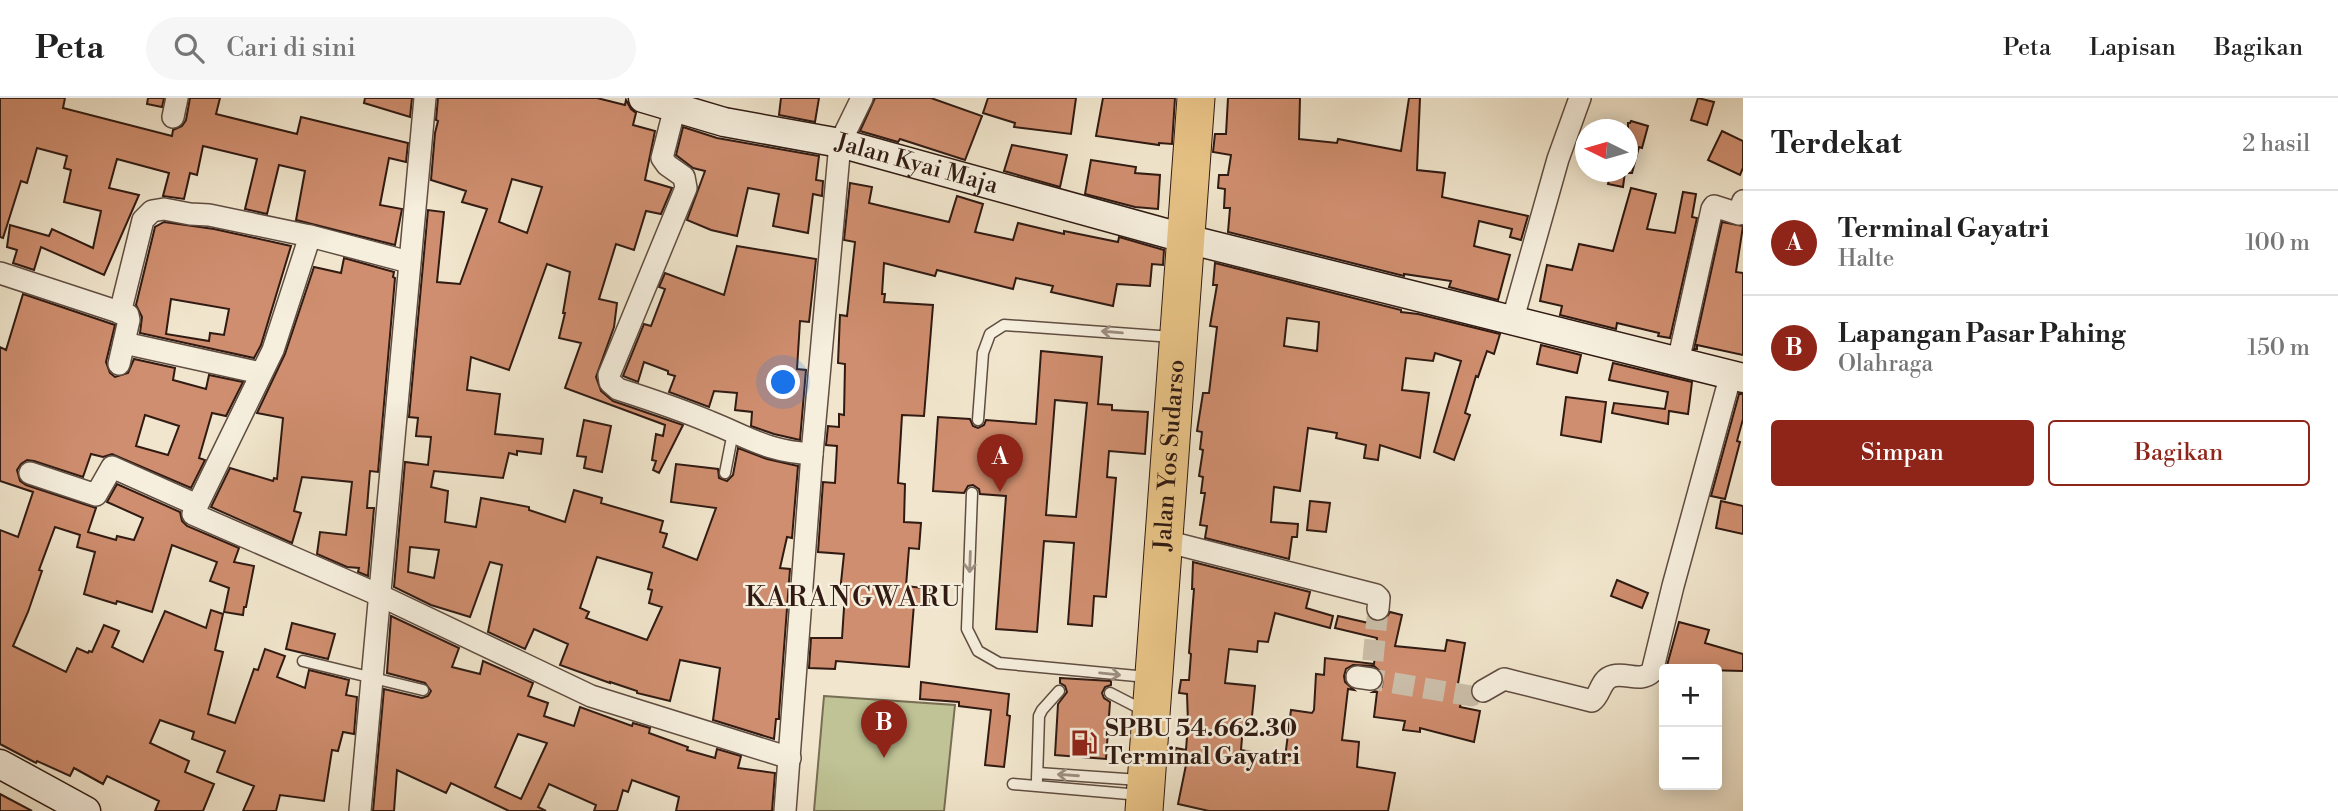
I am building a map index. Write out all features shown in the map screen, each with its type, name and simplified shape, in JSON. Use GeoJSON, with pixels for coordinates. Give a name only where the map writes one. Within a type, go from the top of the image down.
{"type":"FeatureCollection","features":[{"type":"Feature","properties":{"kind":"highway","name":"Jalan Yos Sudarso"},"geometry":{"type":"LineString","coordinates":[[1145,796],[1196,98]]}},
{"type":"Feature","properties":{"kind":"street"},"geometry":{"type":"LineString","coordinates":[[360,811],[425,98]]}},
{"type":"Feature","properties":{"kind":"street","name":"Jalan Kyai Maja"},"geometry":{"type":"LineString","coordinates":[[646,98],[724,122],[841,143],[1187,239],[1737,376]]}},
{"type":"Feature","properties":{"kind":"street"},"geometry":{"type":"LineString","coordinates":[[785,811],[812,454],[841,143],[862,98]]}},
{"type":"Feature","properties":{"kind":"street"},"geometry":{"type":"LineString","coordinates":[[1512,322],[1558,159],[1580,98]]}},
{"type":"Feature","properties":{"kind":"street"},"geometry":{"type":"LineString","coordinates":[[675,107],[662,158],[684,177],[686,188],[609,375],[610,382],[618,389],[690,414],[777,450],[812,454]]}},
{"type":"Feature","properties":{"kind":"street"},"geometry":{"type":"LineString","coordinates":[[1678,362],[1712,209],[1714,206],[1739,214],[1743,201]]}},
{"type":"Feature","properties":{"kind":"street"},"geometry":{"type":"LineString","coordinates":[[120,313],[143,220],[152,211],[164,209],[190,215],[209,215],[310,236],[409,262]]}},
{"type":"Feature","properties":{"kind":"street"},"geometry":{"type":"LineString","coordinates":[[310,236],[272,350],[193,514],[379,595],[590,696],[790,758]]}},
{"type":"Feature","properties":{"kind":"street"},"geometry":{"type":"LineString","coordinates":[[0,273],[128,315],[130,318],[119,364]]}},
{"type":"Feature","properties":{"kind":"street"},"geometry":{"type":"LineString","coordinates":[[124,343],[261,373]]}},
{"type":"Feature","properties":{"kind":"street"},"geometry":{"type":"LineString","coordinates":[[1483,691],[1504,679],[1592,701],[1596,699],[1609,677],[1643,677],[1652,672],[1673,586],[1737,376]]}},
{"type":"Feature","properties":{"kind":"street"},"geometry":{"type":"LineString","coordinates":[[30,473],[96,495],[111,467],[197,505]]}},
{"type":"Feature","properties":{"kind":"street"},"geometry":{"type":"LineString","coordinates":[[1165,541],[1377,595],[1378,609]]}},
{"type":"Feature","properties":{"kind":"street"},"geometry":{"type":"LineString","coordinates":[[0,764],[82,810]]}},
{"type":"Feature","properties":{"kind":"lane"},"geometry":{"type":"LineString","coordinates":[[978,420],[984,353],[990,334],[1004,325],[1180,338]]}},
{"type":"Feature","properties":{"kind":"lane"},"geometry":{"type":"LineString","coordinates":[[725,473],[733,432]]}},
{"type":"Feature","properties":{"kind":"lane"},"geometry":{"type":"LineString","coordinates":[[972,493],[967,629],[978,651],[999,663],[1155,678]]}},
{"type":"Feature","properties":{"kind":"lane"},"geometry":{"type":"LineString","coordinates":[[303,661],[424,690]]}},
{"type":"Feature","properties":{"kind":"lane"},"geometry":{"type":"LineString","coordinates":[[1037,786],[1039,716],[1059,691]]}},
{"type":"Feature","properties":{"kind":"lane"},"geometry":{"type":"LineString","coordinates":[[1110,693],[1152,714]]}},
{"type":"Feature","properties":{"kind":"lane"},"geometry":{"type":"LineString","coordinates":[[1038,773],[1145,796]]}},
{"type":"Feature","properties":{"kind":"lane"},"geometry":{"type":"LineString","coordinates":[[1013,784],[1145,796]]}},
{"type":"Feature","properties":{"kind":"green space"},"geometry":{"type":"Polygon","coordinates":[[[824,696],[955,705],[944,811],[814,811],[824,696]]]}},
{"type":"Feature","properties":{"kind":"building"},"geometry":{"type":"Polygon","coordinates":[[[0,98],[65,98],[63,108],[172,136],[173,130],[182,126],[186,120],[190,98],[220,98],[216,114],[297,134],[301,117],[408,143],[406,162],[389,158],[380,205],[402,209],[395,245],[296,220],[305,171],[279,165],[267,214],[245,209],[257,159],[203,146],[197,175],[190,173],[184,199],[163,196],[169,173],[117,159],[109,188],[139,195],[104,275],[41,247],[34,270],[13,263],[17,250],[7,247],[10,225],[49,236],[52,229],[93,248],[101,211],[64,202],[71,170],[64,168],[67,156],[37,148],[27,183],[21,181],[3,238],[0,237],[0,98]]]}},
{"type":"Feature","properties":{"kind":"building"},"geometry":{"type":"Polygon","coordinates":[[[148,98],[164,98],[162,107],[147,104],[148,98]]]}},
{"type":"Feature","properties":{"kind":"building"},"geometry":{"type":"Polygon","coordinates":[[[365,98],[412,98],[410,117],[364,103],[365,98]]]}},
{"type":"Feature","properties":{"kind":"building"},"geometry":{"type":"Polygon","coordinates":[[[438,98],[597,98],[625,105],[626,100],[636,113],[633,125],[655,131],[645,180],[672,188],[661,214],[646,211],[634,250],[616,244],[599,299],[617,303],[614,327],[596,377],[601,391],[613,401],[683,425],[659,473],[653,470],[656,461],[652,460],[656,434],[663,436],[665,425],[565,388],[581,343],[559,338],[570,272],[547,264],[509,370],[471,357],[467,390],[500,394],[495,434],[543,439],[541,454],[517,451],[517,455],[509,453],[503,478],[434,471],[431,487],[448,491],[445,522],[476,527],[481,498],[529,507],[529,510],[565,522],[574,490],[602,498],[601,503],[663,521],[660,532],[667,534],[663,547],[697,560],[716,508],[671,502],[676,464],[718,469],[719,478],[727,481],[733,475],[738,448],[767,459],[798,466],[792,538],[787,537],[780,568],[790,569],[779,719],[776,719],[774,739],[713,720],[720,668],[680,660],[670,701],[637,693],[560,665],[568,644],[534,629],[525,649],[488,632],[502,565],[490,562],[470,617],[431,605],[394,587],[405,462],[428,465],[431,437],[416,436],[418,418],[409,417],[428,210],[444,212],[437,282],[460,284],[487,209],[462,202],[466,191],[431,180],[438,98]],[[512,179],[499,222],[527,233],[542,187],[512,179]],[[410,547],[408,572],[434,578],[439,550],[410,547]],[[597,557],[580,608],[589,612],[586,618],[647,640],[662,607],[649,603],[652,590],[648,589],[652,573],[597,557]]]}},
{"type":"Feature","properties":{"kind":"building"},"geometry":{"type":"Polygon","coordinates":[[[781,98],[819,98],[815,122],[779,115],[781,98]]]}},
{"type":"Feature","properties":{"kind":"building"},"geometry":{"type":"Polygon","coordinates":[[[875,98],[931,98],[982,116],[965,160],[900,139],[898,142],[860,131],[875,98]]]}},
{"type":"Feature","properties":{"kind":"building"},"geometry":{"type":"Polygon","coordinates":[[[988,98],[1076,98],[1071,134],[1014,127],[1015,123],[983,113],[988,98]]]}},
{"type":"Feature","properties":{"kind":"building"},"geometry":{"type":"Polygon","coordinates":[[[1103,98],[1175,98],[1172,144],[1159,145],[1096,136],[1103,98]]]}},
{"type":"Feature","properties":{"kind":"building"},"geometry":{"type":"Polygon","coordinates":[[[1228,98],[1300,98],[1299,139],[1337,143],[1338,139],[1401,151],[1409,98],[1420,98],[1417,170],[1445,173],[1442,197],[1528,216],[1521,240],[1510,237],[1512,229],[1479,221],[1474,246],[1510,255],[1498,300],[1449,287],[1451,281],[1404,276],[1228,232],[1230,208],[1224,208],[1225,189],[1218,188],[1219,175],[1228,175],[1231,155],[1213,152],[1215,134],[1226,134],[1228,98]]]}},
{"type":"Feature","properties":{"kind":"building"},"geometry":{"type":"Polygon","coordinates":[[[1698,98],[1714,102],[1707,125],[1691,120],[1698,98]]]}},
{"type":"Feature","properties":{"kind":"building"},"geometry":{"type":"Polygon","coordinates":[[[1638,123],[1648,126],[1642,148],[1639,147],[1638,151],[1638,123]]]}},
{"type":"Feature","properties":{"kind":"building"},"geometry":{"type":"Polygon","coordinates":[[[683,127],[717,138],[819,156],[816,180],[823,181],[822,196],[813,194],[808,233],[773,226],[779,194],[748,188],[737,236],[711,230],[687,220],[705,171],[693,168],[676,155],[683,127]]]}},
{"type":"Feature","properties":{"kind":"building"},"geometry":{"type":"Polygon","coordinates":[[[1722,131],[1743,141],[1743,168],[1740,175],[1708,160],[1722,131]]]}},
{"type":"Feature","properties":{"kind":"building"},"geometry":{"type":"Polygon","coordinates":[[[1012,145],[1067,155],[1060,187],[1004,171],[1012,145]]]}},
{"type":"Feature","properties":{"kind":"building"},"geometry":{"type":"Polygon","coordinates":[[[1091,160],[1136,167],[1135,173],[1160,175],[1158,209],[1135,207],[1085,194],[1091,160]]]}},
{"type":"Feature","properties":{"kind":"building"},"geometry":{"type":"Polygon","coordinates":[[[1608,182],[1624,182],[1623,187],[1608,182]]]}},
{"type":"Feature","properties":{"kind":"building"},"geometry":{"type":"Polygon","coordinates":[[[850,183],[872,187],[869,203],[949,222],[957,196],[983,204],[975,232],[1013,240],[1018,223],[1064,234],[1064,231],[1118,242],[1119,237],[1164,250],[1163,265],[1152,264],[1150,286],[1117,284],[1113,306],[1051,292],[1053,286],[1016,278],[1013,289],[937,270],[935,276],[884,263],[884,302],[933,305],[924,416],[902,415],[898,483],[905,484],[904,522],[921,523],[919,549],[909,548],[906,586],[930,589],[929,606],[914,604],[909,667],[836,661],[835,669],[809,668],[811,638],[842,638],[845,593],[840,592],[844,554],[818,552],[823,482],[835,483],[837,446],[826,445],[828,426],[839,427],[839,414],[844,415],[845,364],[838,363],[840,315],[847,316],[855,242],[844,240],[850,183]]]}},
{"type":"Feature","properties":{"kind":"building"},"geometry":{"type":"Polygon","coordinates":[[[1631,188],[1656,194],[1647,229],[1675,233],[1683,192],[1696,194],[1692,217],[1697,218],[1670,338],[1617,323],[1616,329],[1560,315],[1562,306],[1540,301],[1547,265],[1572,270],[1579,244],[1613,251],[1631,188]]]}},
{"type":"Feature","properties":{"kind":"building"},"geometry":{"type":"Polygon","coordinates":[[[164,222],[214,229],[291,246],[261,345],[254,358],[140,333],[142,317],[136,305],[155,227],[164,222]],[[171,299],[166,334],[209,341],[210,333],[224,335],[229,309],[171,299]]]}},
{"type":"Feature","properties":{"kind":"building"},"geometry":{"type":"Polygon","coordinates":[[[1722,222],[1743,226],[1736,272],[1743,273],[1743,355],[1697,345],[1697,349],[1694,349],[1722,222]]]}},
{"type":"Feature","properties":{"kind":"building"},"geometry":{"type":"Polygon","coordinates":[[[737,246],[816,259],[809,322],[800,321],[797,369],[806,370],[800,440],[751,426],[752,412],[735,410],[737,393],[714,391],[709,407],[669,392],[675,376],[644,362],[638,382],[623,376],[644,324],[651,326],[665,289],[659,287],[665,273],[724,295],[737,246]]]}},
{"type":"Feature","properties":{"kind":"building"},"geometry":{"type":"Polygon","coordinates":[[[344,258],[394,272],[395,278],[378,472],[370,471],[367,508],[374,508],[368,576],[358,572],[359,568],[347,567],[317,554],[320,532],[346,535],[352,482],[302,477],[294,511],[301,513],[292,543],[211,507],[230,468],[273,481],[274,478],[277,479],[283,418],[257,413],[285,354],[314,267],[341,273],[344,258]]]}},
{"type":"Feature","properties":{"kind":"building"},"geometry":{"type":"Polygon","coordinates":[[[1215,263],[1401,312],[1500,334],[1494,354],[1487,351],[1478,377],[1476,376],[1465,413],[1470,415],[1454,460],[1434,452],[1461,361],[1435,353],[1433,361],[1406,358],[1402,390],[1429,393],[1420,458],[1380,445],[1378,460],[1364,458],[1366,445],[1336,438],[1337,433],[1308,428],[1300,491],[1274,487],[1271,522],[1298,524],[1297,537],[1292,537],[1289,559],[1205,538],[1207,526],[1200,525],[1205,493],[1201,493],[1203,477],[1199,476],[1203,450],[1200,449],[1202,432],[1197,431],[1203,393],[1209,393],[1217,327],[1210,326],[1217,285],[1213,285],[1215,263]],[[1287,318],[1284,346],[1317,351],[1319,322],[1287,318]]]}},
{"type":"Feature","properties":{"kind":"building"},"geometry":{"type":"Polygon","coordinates":[[[23,294],[115,325],[106,362],[110,373],[115,377],[128,373],[134,359],[175,368],[173,380],[206,389],[209,375],[243,382],[226,416],[212,413],[199,458],[205,460],[191,488],[112,454],[103,457],[91,454],[83,477],[27,460],[17,470],[20,481],[26,485],[96,508],[88,532],[116,540],[117,536],[134,540],[143,518],[107,502],[117,484],[180,512],[182,521],[187,526],[239,548],[234,562],[254,566],[243,615],[224,612],[229,588],[210,581],[217,562],[172,545],[152,612],[84,594],[95,552],[77,547],[80,535],[55,527],[39,570],[42,571],[28,612],[13,646],[66,672],[77,648],[92,652],[104,625],[119,631],[112,647],[143,662],[165,611],[206,628],[211,610],[223,614],[215,650],[223,652],[208,714],[235,723],[254,669],[258,670],[265,649],[285,656],[277,677],[305,688],[309,670],[349,680],[346,695],[357,697],[354,734],[343,732],[338,751],[332,750],[324,801],[280,795],[276,811],[243,811],[254,786],[217,772],[225,751],[192,739],[194,732],[160,720],[150,743],[189,761],[185,772],[214,784],[203,811],[155,811],[159,801],[107,776],[103,784],[74,768],[70,776],[37,761],[36,763],[0,744],[0,530],[18,537],[33,492],[0,481],[0,347],[6,350],[23,294]],[[145,415],[136,446],[168,455],[179,426],[145,415]]]}},
{"type":"Feature","properties":{"kind":"building"},"geometry":{"type":"Polygon","coordinates":[[[1541,345],[1581,355],[1577,373],[1537,364],[1541,345]]]}},
{"type":"Feature","properties":{"kind":"building"},"geometry":{"type":"Polygon","coordinates":[[[1041,351],[1102,357],[1098,404],[1112,405],[1112,410],[1148,412],[1145,454],[1109,451],[1107,477],[1116,478],[1106,597],[1094,596],[1092,626],[1068,624],[1074,543],[1044,541],[1037,632],[996,629],[1006,496],[980,494],[979,489],[973,485],[968,486],[964,493],[933,491],[938,417],[970,419],[973,426],[978,428],[984,425],[986,420],[1036,424],[1041,351]],[[1055,400],[1046,515],[1076,517],[1087,403],[1055,400]]]}},
{"type":"Feature","properties":{"kind":"building"},"geometry":{"type":"Polygon","coordinates":[[[1613,363],[1692,382],[1688,414],[1669,411],[1668,424],[1612,413],[1614,403],[1665,409],[1668,392],[1609,380],[1613,363]]]}},
{"type":"Feature","properties":{"kind":"building"},"geometry":{"type":"Polygon","coordinates":[[[1739,394],[1743,394],[1743,419],[1737,441],[1740,442],[1725,499],[1711,496],[1739,394]]]}},
{"type":"Feature","properties":{"kind":"building"},"geometry":{"type":"Polygon","coordinates":[[[1566,397],[1606,402],[1601,442],[1561,435],[1566,397]]]}},
{"type":"Feature","properties":{"kind":"building"},"geometry":{"type":"Polygon","coordinates":[[[584,420],[611,426],[602,472],[584,468],[586,457],[577,456],[584,420]]]}},
{"type":"Feature","properties":{"kind":"building"},"geometry":{"type":"Polygon","coordinates":[[[1310,501],[1330,503],[1326,532],[1307,530],[1310,501]]]}},
{"type":"Feature","properties":{"kind":"building"},"geometry":{"type":"Polygon","coordinates":[[[1721,501],[1743,506],[1743,534],[1716,528],[1721,501]]]}},
{"type":"Feature","properties":{"kind":"building"},"geometry":{"type":"Polygon","coordinates":[[[1193,562],[1310,592],[1306,608],[1333,616],[1330,628],[1275,613],[1268,642],[1258,641],[1257,652],[1229,649],[1225,683],[1255,686],[1251,726],[1243,725],[1241,750],[1285,758],[1291,710],[1312,713],[1314,710],[1316,674],[1324,675],[1325,658],[1374,664],[1377,638],[1335,628],[1338,616],[1373,624],[1374,621],[1384,621],[1390,612],[1402,615],[1395,646],[1445,651],[1447,640],[1465,643],[1455,701],[1461,702],[1460,707],[1480,711],[1474,742],[1420,728],[1420,732],[1403,730],[1405,721],[1374,717],[1377,692],[1373,692],[1382,687],[1383,674],[1374,666],[1353,665],[1346,669],[1344,676],[1345,682],[1354,690],[1348,689],[1342,740],[1359,742],[1357,767],[1395,773],[1388,811],[1209,811],[1178,804],[1186,765],[1174,763],[1176,748],[1186,750],[1187,694],[1179,693],[1181,680],[1189,680],[1193,562]]]}},
{"type":"Feature","properties":{"kind":"building"},"geometry":{"type":"Polygon","coordinates":[[[1617,580],[1648,593],[1642,608],[1611,596],[1617,580]]]}},
{"type":"Feature","properties":{"kind":"building"},"geometry":{"type":"Polygon","coordinates":[[[391,616],[459,648],[452,667],[480,674],[483,661],[533,683],[528,696],[548,703],[544,716],[574,726],[580,707],[632,726],[633,723],[650,728],[649,733],[688,747],[687,750],[715,758],[717,749],[741,756],[738,768],[775,773],[772,811],[676,811],[679,797],[632,780],[628,792],[623,790],[617,811],[594,811],[596,805],[549,784],[538,807],[546,811],[509,811],[451,783],[446,793],[397,770],[394,811],[373,811],[384,689],[422,698],[428,696],[431,691],[425,683],[387,673],[391,616]],[[518,734],[495,787],[521,799],[547,743],[518,734]]]}},
{"type":"Feature","properties":{"kind":"building"},"geometry":{"type":"Polygon","coordinates":[[[1679,622],[1709,630],[1705,643],[1743,654],[1743,671],[1722,670],[1722,664],[1667,664],[1679,622]]]}},
{"type":"Feature","properties":{"kind":"building"},"geometry":{"type":"Polygon","coordinates":[[[292,623],[335,634],[328,659],[286,649],[292,623]]]}},
{"type":"Feature","properties":{"kind":"building"},"geometry":{"type":"Polygon","coordinates":[[[1060,678],[1111,681],[1111,685],[1105,687],[1102,693],[1110,702],[1106,759],[1055,755],[1058,704],[1067,692],[1065,686],[1060,683],[1060,678]]]}},
{"type":"Feature","properties":{"kind":"building"},"geometry":{"type":"Polygon","coordinates":[[[921,682],[1009,694],[1007,715],[1010,716],[1004,767],[985,765],[991,710],[959,706],[959,702],[920,699],[921,682]]]}},
{"type":"Feature","properties":{"kind":"building"},"geometry":{"type":"Polygon","coordinates":[[[0,794],[32,811],[0,811],[0,794]]]}},
{"type":"Feature","properties":{"kind":"tunnel"},"geometry":{"type":"LineString","coordinates":[[1378,609],[1371,679],[1471,696],[1483,691]]}},
{"type":"Feature","properties":{"kind":"place","name":"Terminal Gayatri"},"geometry":{"type":"Point","coordinates":[1000,492]}},
{"type":"Feature","properties":{"kind":"place","name":"SPBU 54.662.30 Terminal Gayatri"},"geometry":{"type":"Point","coordinates":[1084,743]}},
{"type":"Feature","properties":{"kind":"place","name":"Lapangan Pasar Pahing"},"geometry":{"type":"Point","coordinates":[884,758]}},
{"type":"Feature","properties":{"kind":"district","name":"KARANGWARU"},"geometry":{"type":"Point","coordinates":[854,597]}}]}
